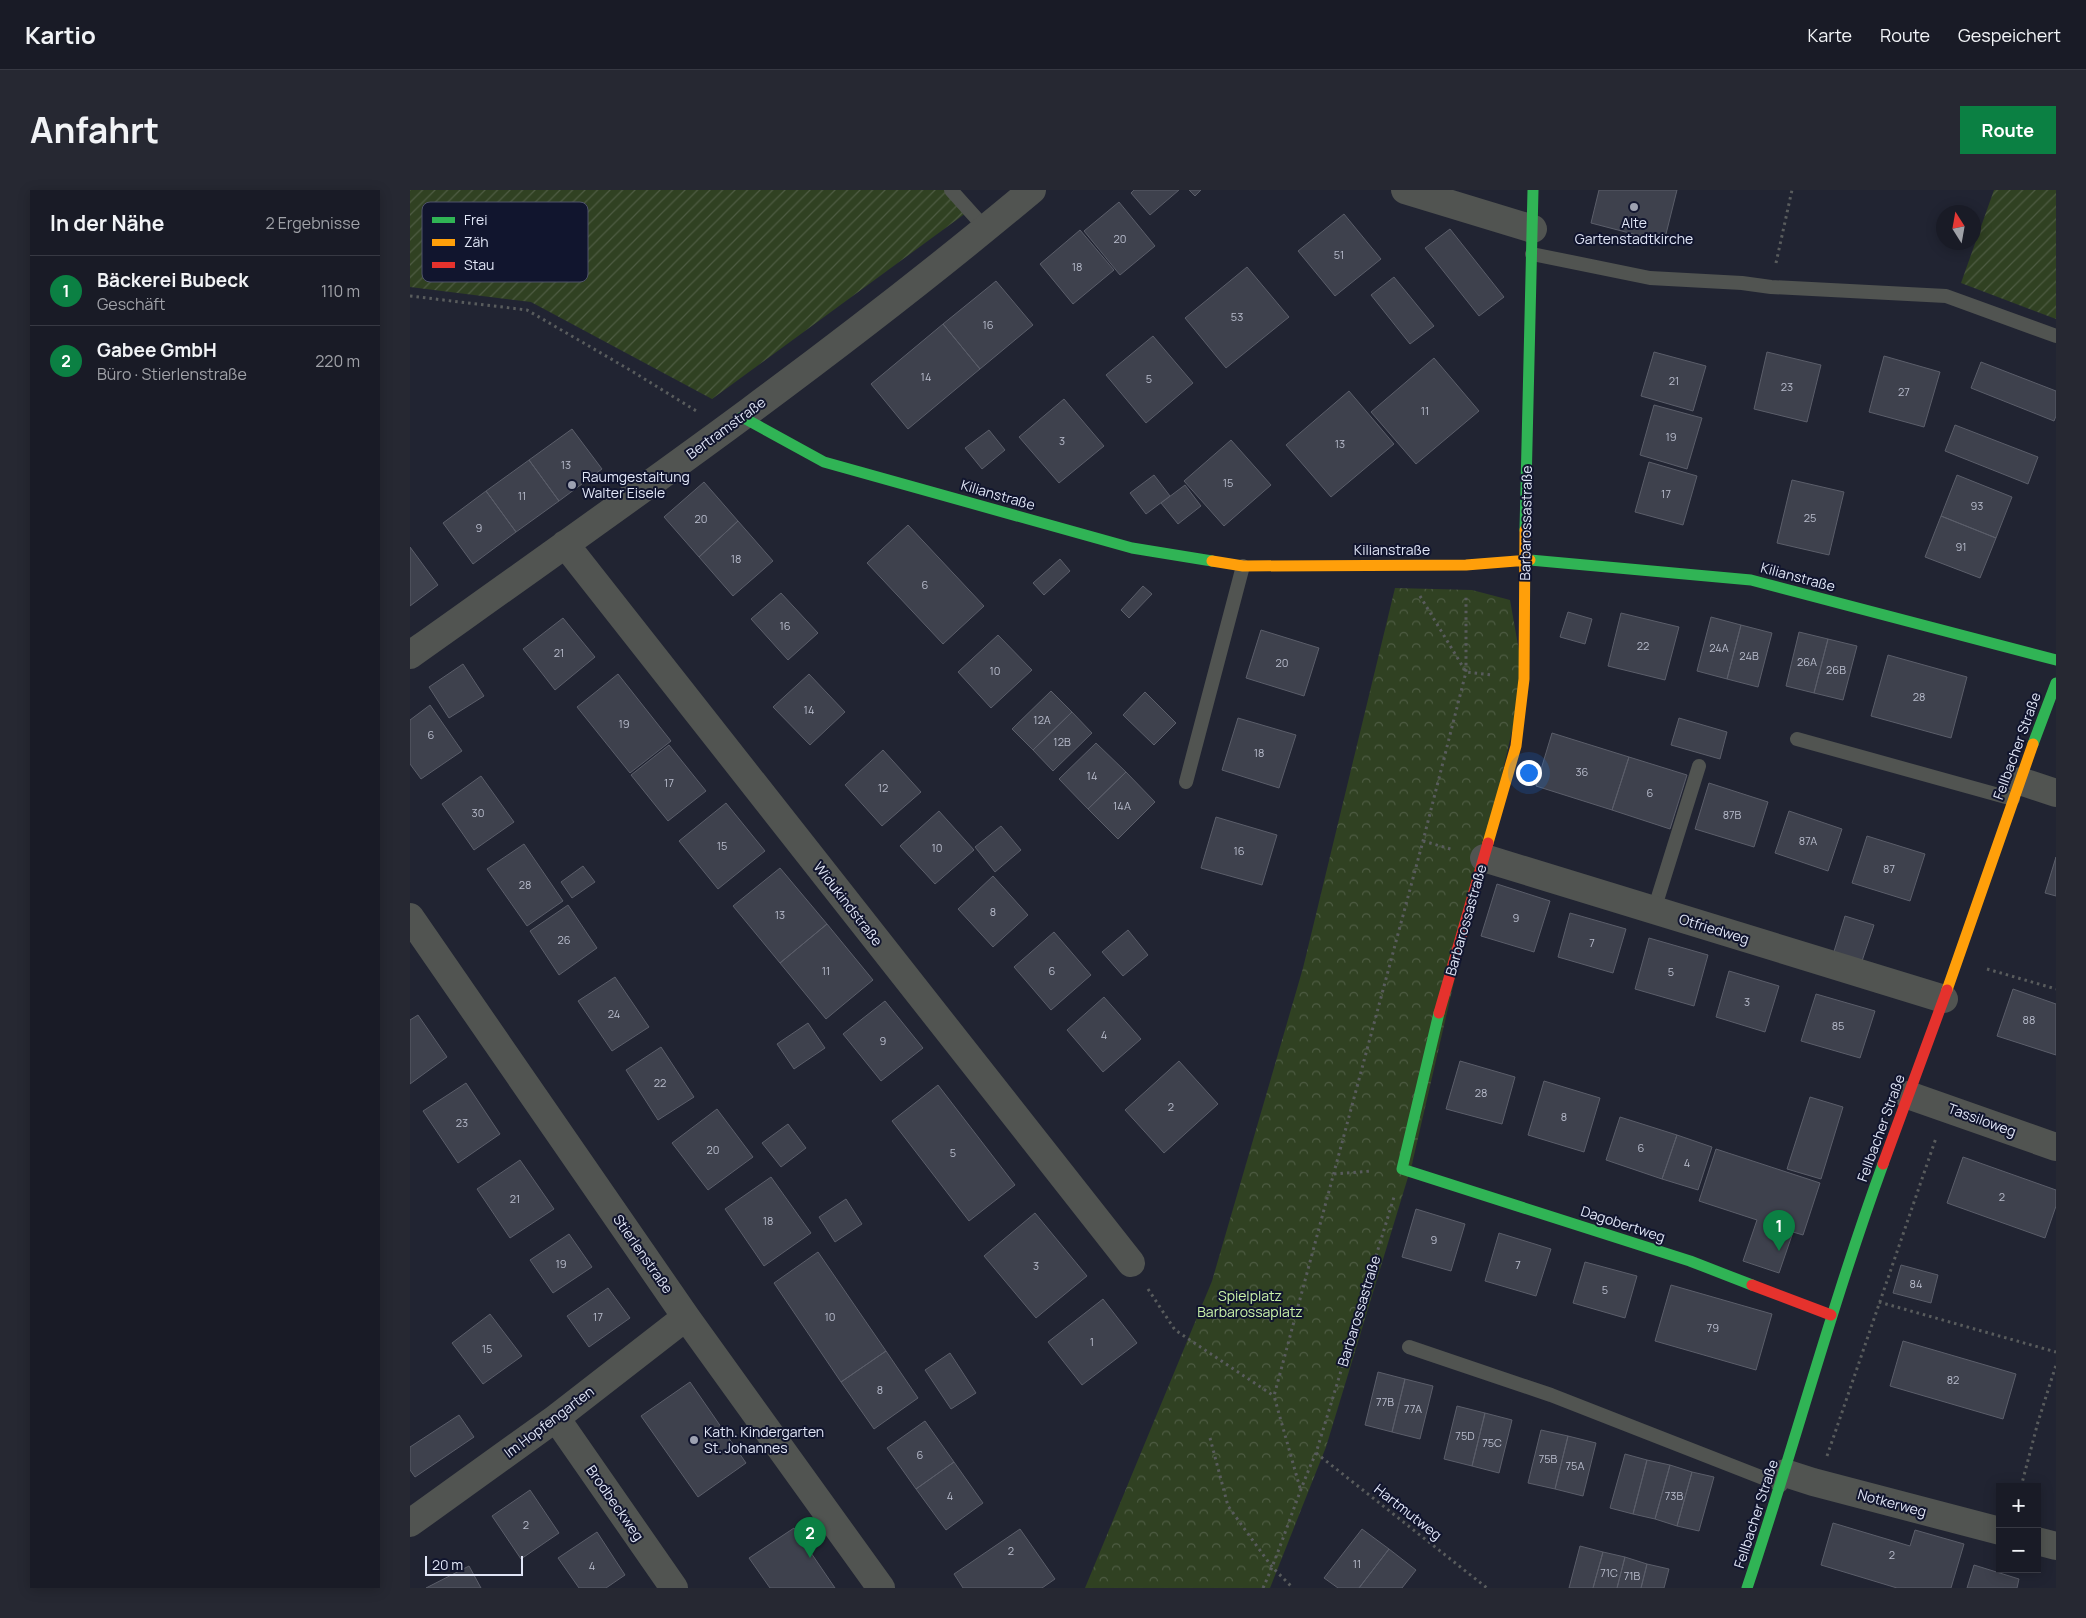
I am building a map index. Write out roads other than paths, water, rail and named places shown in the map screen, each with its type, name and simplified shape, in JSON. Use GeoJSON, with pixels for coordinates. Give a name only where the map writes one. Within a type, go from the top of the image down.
{"type":"FeatureCollection","features":[{"type":"Feature","properties":{"kind":"street","name":"Bertramstraße"},"geometry":{"type":"LineString","coordinates":[[410,655],[733,423],[986,229],[1032,190]]}},
{"type":"Feature","properties":{"kind":"street"},"geometry":{"type":"LineString","coordinates":[[1405,190],[1532,242]]}},
{"type":"Feature","properties":{"kind":"street","name":"Barbarossastraße"},"geometry":{"type":"LineString","coordinates":[[1402,1169],[1440,1010],[1516,746],[1524,679],[1524,559],[1533,190]]}},
{"type":"Feature","properties":{"kind":"street","name":"Kilianstraße"},"geometry":{"type":"LineString","coordinates":[[733,423],[824,462],[1132,548],[1243,566],[1466,565],[1524,559],[1751,580],[2056,660]]}},
{"type":"Feature","properties":{"kind":"street","name":"Widukindstraße"},"geometry":{"type":"LineString","coordinates":[[565,544],[1131,1263]]}},
{"type":"Feature","properties":{"kind":"street","name":"Fellbacher Straße"},"geometry":{"type":"LineString","coordinates":[[1747,1588],[1783,1479],[1831,1315],[1864,1217],[1944,999],[2016,790],[2056,683]]}},
{"type":"Feature","properties":{"kind":"street"},"geometry":{"type":"LineString","coordinates":[[2016,790],[2056,793]]}},
{"type":"Feature","properties":{"kind":"street","name":"Otfriedweg"},"geometry":{"type":"LineString","coordinates":[[1484,858],[1944,999]]}},
{"type":"Feature","properties":{"kind":"street","name":"Stierlenstraße"},"geometry":{"type":"LineString","coordinates":[[410,917],[686,1317],[880,1588]]}},
{"type":"Feature","properties":{"kind":"street","name":"Tassiloweg"},"geometry":{"type":"LineString","coordinates":[[1908,1096],[1954,1110],[2056,1147]]}},
{"type":"Feature","properties":{"kind":"street","name":"Dagobertweg"},"geometry":{"type":"LineString","coordinates":[[1402,1169],[1690,1261],[1831,1315]]}},
{"type":"Feature","properties":{"kind":"street","name":"Im Hopfengarten"},"geometry":{"type":"LineString","coordinates":[[410,1524],[556,1418],[686,1317]]}},
{"type":"Feature","properties":{"kind":"street","name":"Brodbeckweg"},"geometry":{"type":"LineString","coordinates":[[556,1418],[674,1588]]}},
{"type":"Feature","properties":{"kind":"street","name":"Notkerweg"},"geometry":{"type":"LineString","coordinates":[[1783,1479],[1813,1482],[1996,1530]]}},
{"type":"Feature","properties":{"kind":"street"},"geometry":{"type":"LineString","coordinates":[[2041,1542],[2056,1546]]}},
{"type":"Feature","properties":{"kind":"lane"},"geometry":{"type":"LineString","coordinates":[[951,190],[986,229]]}},
{"type":"Feature","properties":{"kind":"lane"},"geometry":{"type":"LineString","coordinates":[[1532,242],[1650,278],[1742,283],[1771,287],[1946,296],[2056,336]]}},
{"type":"Feature","properties":{"kind":"lane"},"geometry":{"type":"LineString","coordinates":[[1186,782],[1243,566]]}},
{"type":"Feature","properties":{"kind":"lane"},"geometry":{"type":"LineString","coordinates":[[1798,739],[2016,790]]}},
{"type":"Feature","properties":{"kind":"lane"},"geometry":{"type":"LineString","coordinates":[[1654,910],[1699,766]]}},
{"type":"Feature","properties":{"kind":"lane"},"geometry":{"type":"LineString","coordinates":[[1409,1347],[1551,1395],[1783,1479]]}},
{"type":"Feature","properties":{"kind":"place","name":"Alte Gartenstadtkirche"},"geometry":{"type":"Point","coordinates":[1634,207]}},
{"type":"Feature","properties":{"kind":"place","name":"Raumgestaltung Walter Eisele"},"geometry":{"type":"Point","coordinates":[572,485]}},
{"type":"Feature","properties":{"kind":"place","name":"Bäckerei Bubeck"},"geometry":{"type":"Point","coordinates":[1779,1251]}},
{"type":"Feature","properties":{"kind":"place","name":"Kath. Kindergarten St. Johannes"},"geometry":{"type":"Point","coordinates":[694,1440]}},
{"type":"Feature","properties":{"kind":"place","name":"Gabee GmbH"},"geometry":{"type":"Point","coordinates":[810,1558]}},
{"type":"Feature","properties":{"kind":"park label","name":"Spielplatz Barbarossaplatz"},"geometry":{"type":"Point","coordinates":[1250,1304]}}]}
